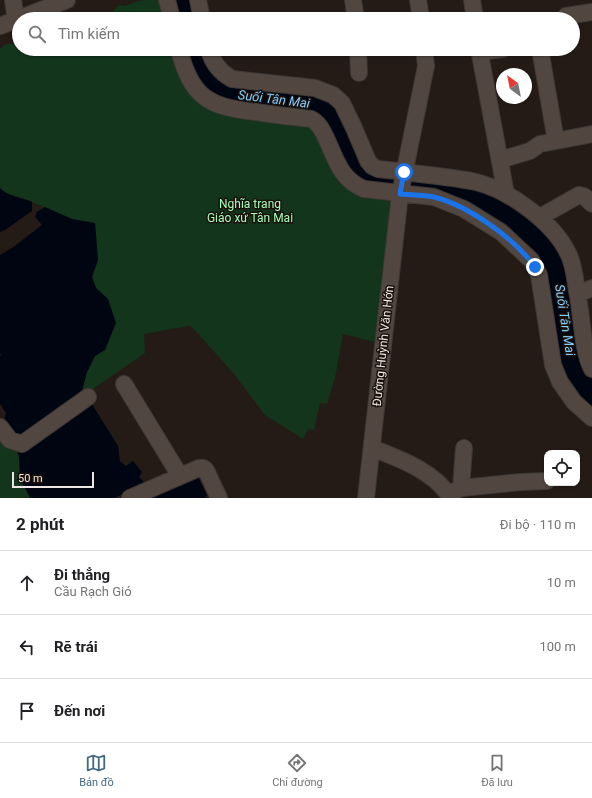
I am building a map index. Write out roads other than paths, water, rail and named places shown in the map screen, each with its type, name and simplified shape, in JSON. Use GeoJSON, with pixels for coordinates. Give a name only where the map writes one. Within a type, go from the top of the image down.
{"type":"FeatureCollection","features":[{"type":"Feature","properties":{"kind":"street"},"geometry":{"type":"LineString","coordinates":[[13,0],[15,12]]}},
{"type":"Feature","properties":{"kind":"street"},"geometry":{"type":"LineString","coordinates":[[36,12],[67,0]]}},
{"type":"Feature","properties":{"kind":"street"},"geometry":{"type":"LineString","coordinates":[[167,0],[170,12]]}},
{"type":"Feature","properties":{"kind":"street"},"geometry":{"type":"LineString","coordinates":[[198,0],[201,12]]}},
{"type":"Feature","properties":{"kind":"street"},"geometry":{"type":"LineString","coordinates":[[353,0],[355,12]]}},
{"type":"Feature","properties":{"kind":"street"},"geometry":{"type":"LineString","coordinates":[[418,0],[420,12]]}},
{"type":"Feature","properties":{"kind":"street"},"geometry":{"type":"LineString","coordinates":[[472,0],[474,12]]}},
{"type":"Feature","properties":{"kind":"street"},"geometry":{"type":"LineString","coordinates":[[580,14],[592,12]]}},
{"type":"Feature","properties":{"kind":"street"},"geometry":{"type":"LineString","coordinates":[[0,26],[12,22]]}},
{"type":"Feature","properties":{"kind":"street"},"geometry":{"type":"LineString","coordinates":[[181,56],[193,85],[212,102],[240,111],[311,119],[319,124],[338,166],[350,182],[364,189],[434,197],[464,209],[501,232],[531,260],[539,275],[553,365],[560,382],[574,402],[592,418]]}},
{"type":"Feature","properties":{"kind":"street"},"geometry":{"type":"LineString","coordinates":[[212,56],[218,69],[232,79],[315,88],[333,95],[342,103],[368,161],[372,166],[378,169],[477,182],[506,194],[540,217],[568,252],[585,291],[587,358],[591,364]]}},
{"type":"Feature","properties":{"kind":"street"},"geometry":{"type":"LineString","coordinates":[[358,56],[359,73]]}},
{"type":"Feature","properties":{"kind":"street"},"geometry":{"type":"LineString","coordinates":[[400,172],[426,66],[425,56]]}},
{"type":"Feature","properties":{"kind":"street"},"geometry":{"type":"LineString","coordinates":[[481,56],[486,93],[506,194]]}},
{"type":"Feature","properties":{"kind":"street"},"geometry":{"type":"LineString","coordinates":[[541,56],[556,141]]}},
{"type":"Feature","properties":{"kind":"street"},"geometry":{"type":"LineString","coordinates":[[500,160],[530,151],[540,144],[592,134]]}},
{"type":"Feature","properties":{"kind":"street","name":"Đường Huỳnh Văn Hớn"},"geometry":{"type":"LineString","coordinates":[[366,498],[400,194],[400,172]]}},
{"type":"Feature","properties":{"kind":"street"},"geometry":{"type":"LineString","coordinates":[[540,217],[579,195],[584,196],[592,204]]}},
{"type":"Feature","properties":{"kind":"street"},"geometry":{"type":"LineString","coordinates":[[124,384],[180,476]]}},
{"type":"Feature","properties":{"kind":"street"},"geometry":{"type":"LineString","coordinates":[[0,427],[10,440],[22,444],[88,397]]}},
{"type":"Feature","properties":{"kind":"street"},"geometry":{"type":"LineString","coordinates":[[372,448],[410,463],[454,494],[521,482],[544,481]]}},
{"type":"Feature","properties":{"kind":"street"},"geometry":{"type":"LineString","coordinates":[[454,494],[464,448]]}},
{"type":"Feature","properties":{"kind":"street"},"geometry":{"type":"LineString","coordinates":[[130,498],[180,476],[203,468],[206,470],[219,498]]}},
{"type":"Feature","properties":{"kind":"water"},"geometry":{"type":"Polygon","coordinates":[[[171,0],[194,0],[197,12],[174,12],[171,0]]]}},
{"type":"Feature","properties":{"kind":"water","name":"Suối Tân Mai"},"geometry":{"type":"Polygon","coordinates":[[[186,56],[208,56],[214,70],[332,99],[361,157],[475,186],[538,220],[565,256],[592,374],[592,412],[563,379],[543,274],[466,205],[357,182],[325,126],[247,108],[202,89],[186,56]]]}},
{"type":"Feature","properties":{"kind":"water"},"geometry":{"type":"Polygon","coordinates":[[[0,188],[11,195],[32,202],[32,211],[0,232],[0,188]]]}},
{"type":"Feature","properties":{"kind":"water"},"geometry":{"type":"Polygon","coordinates":[[[45,207],[72,219],[95,223],[98,260],[92,277],[96,288],[108,299],[116,323],[105,350],[95,356],[87,372],[80,398],[20,440],[3,425],[6,413],[0,404],[0,255],[12,248],[42,225],[35,217],[37,212],[45,207]]]}},
{"type":"Feature","properties":{"kind":"water"},"geometry":{"type":"Polygon","coordinates":[[[90,401],[118,446],[120,461],[126,466],[133,461],[142,472],[139,477],[146,484],[114,498],[30,498],[20,478],[19,457],[16,447],[90,401]]]}},
{"type":"Feature","properties":{"kind":"water"},"geometry":{"type":"Polygon","coordinates":[[[198,477],[207,495],[205,498],[142,498],[198,477]]]}},
{"type":"Feature","properties":{"kind":"park label","name":"Nghĩa trang Giáo xứ Tân Mai"},"geometry":{"type":"Point","coordinates":[250,211]}}]}
